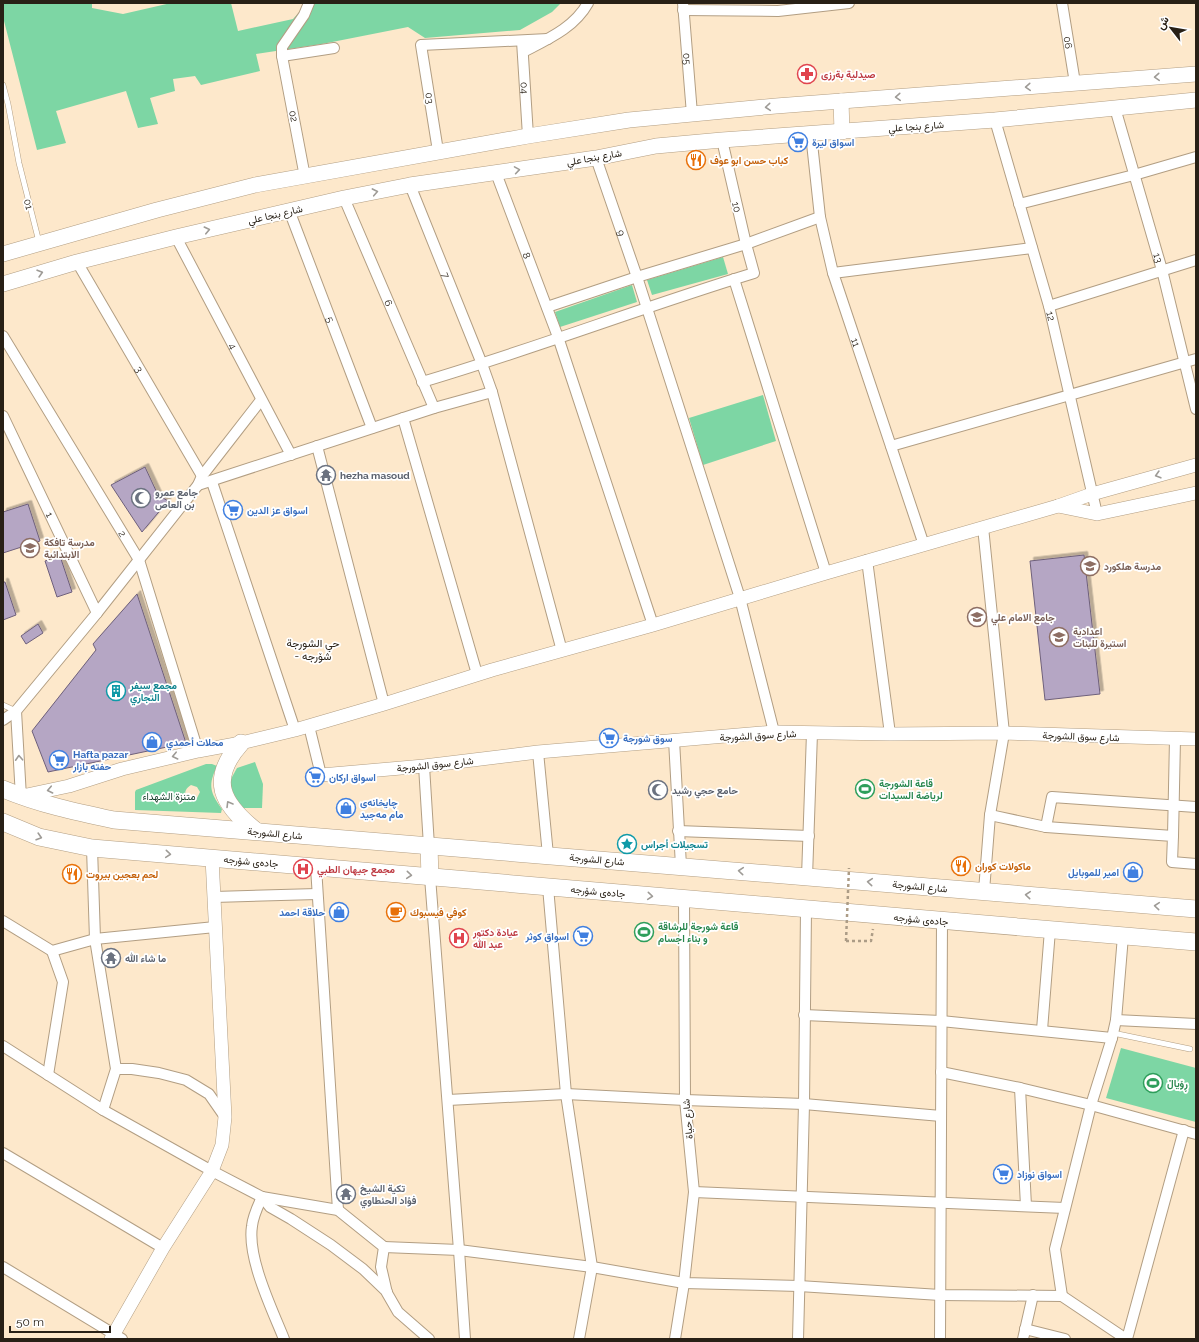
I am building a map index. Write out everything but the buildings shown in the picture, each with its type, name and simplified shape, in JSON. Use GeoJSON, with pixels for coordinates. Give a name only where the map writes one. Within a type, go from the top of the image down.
{"type":"FeatureCollection","features":[{"type":"Feature","properties":{"kind":"main road"},"geometry":{"type":"LineString","coordinates":[[3,254],[157,210],[255,185],[305,177],[438,151],[629,120],[841,101],[1196,74]]}},
{"type":"Feature","properties":{"kind":"main road","name":"شارع بنجا علي"},"geometry":{"type":"LineString","coordinates":[[3,284],[76,262],[344,198],[410,185],[596,158],[656,146],[995,120],[1196,100]]}},
{"type":"Feature","properties":{"kind":"main road"},"geometry":{"type":"LineString","coordinates":[[841,101],[842,132]]}},
{"type":"Feature","properties":{"kind":"main road"},"geometry":{"type":"LineString","coordinates":[[241,744],[231,755],[225,766],[222,778],[223,791],[230,806],[240,818],[256,831]]}},
{"type":"Feature","properties":{"kind":"main road","name":"شارع الشورجة"},"geometry":{"type":"LineString","coordinates":[[3,789],[21,797],[70,811],[114,820],[1196,909]]}},
{"type":"Feature","properties":{"kind":"main road","name":"جادەی شۆرجە"},"geometry":{"type":"LineString","coordinates":[[3,822],[39,837],[92,848],[1196,942]]}},
{"type":"Feature","properties":{"kind":"main road"},"geometry":{"type":"LineString","coordinates":[[429,846],[430,877]]}},
{"type":"Feature","properties":{"kind":"street"},"geometry":{"type":"LineString","coordinates":[[309,3],[304,15],[282,47],[282,56],[334,48]]}},
{"type":"Feature","properties":{"kind":"street"},"geometry":{"type":"LineString","coordinates":[[523,52],[572,24],[581,15],[588,3]]}},
{"type":"Feature","properties":{"kind":"street"},"geometry":{"type":"LineString","coordinates":[[683,6],[777,7],[849,3]]}},
{"type":"Feature","properties":{"kind":"street","name":"06"},"geometry":{"type":"LineString","coordinates":[[1062,3],[1075,83]]}},
{"type":"Feature","properties":{"kind":"street","name":"05"},"geometry":{"type":"LineString","coordinates":[[683,6],[692,114]]}},
{"type":"Feature","properties":{"kind":"street"},"geometry":{"type":"LineString","coordinates":[[522,41],[548,39]]}},
{"type":"Feature","properties":{"kind":"street","name":"03"},"geometry":{"type":"LineString","coordinates":[[438,151],[421,44],[522,41]]}},
{"type":"Feature","properties":{"kind":"street","name":"04"},"geometry":{"type":"LineString","coordinates":[[522,41],[528,136]]}},
{"type":"Feature","properties":{"kind":"street","name":"02"},"geometry":{"type":"LineString","coordinates":[[282,56],[305,177]]}},
{"type":"Feature","properties":{"kind":"street","name":"13"},"geometry":{"type":"LineString","coordinates":[[1115,108],[1162,270],[1196,409]]}},
{"type":"Feature","properties":{"kind":"street","name":"12"},"geometry":{"type":"LineString","coordinates":[[995,120],[1049,306],[1097,514]]}},
{"type":"Feature","properties":{"kind":"street","name":"11"},"geometry":{"type":"LineString","coordinates":[[811,134],[820,218],[833,273],[924,545]]}},
{"type":"Feature","properties":{"kind":"street","name":"10"},"geometry":{"type":"LineString","coordinates":[[722,140],[754,273],[734,279]]}},
{"type":"Feature","properties":{"kind":"street"},"geometry":{"type":"LineString","coordinates":[[1019,204],[1134,175],[1196,157]]}},
{"type":"Feature","properties":{"kind":"street","name":"9"},"geometry":{"type":"LineString","coordinates":[[596,158],[637,277],[740,598],[774,732]]}},
{"type":"Feature","properties":{"kind":"street","name":"8"},"geometry":{"type":"LineString","coordinates":[[496,173],[558,337],[653,625]]}},
{"type":"Feature","properties":{"kind":"street","name":"7"},"geometry":{"type":"LineString","coordinates":[[410,185],[492,392],[562,651]]}},
{"type":"Feature","properties":{"kind":"street","name":"6"},"geometry":{"type":"LineString","coordinates":[[344,198],[434,408]]}},
{"type":"Feature","properties":{"kind":"street","name":"5"},"geometry":{"type":"LineString","coordinates":[[289,210],[372,428]]}},
{"type":"Feature","properties":{"kind":"street"},"geometry":{"type":"LineString","coordinates":[[547,308],[637,277],[746,244],[820,218]]}},
{"type":"Feature","properties":{"kind":"street","name":"4"},"geometry":{"type":"LineString","coordinates":[[176,237],[291,455]]}},
{"type":"Feature","properties":{"kind":"street"},"geometry":{"type":"LineString","coordinates":[[833,273],[1032,248]]}},
{"type":"Feature","properties":{"kind":"street"},"geometry":{"type":"LineString","coordinates":[[1049,306],[1196,260]]}},
{"type":"Feature","properties":{"kind":"street","name":"3"},"geometry":{"type":"LineString","coordinates":[[76,262],[200,481]]}},
{"type":"Feature","properties":{"kind":"street"},"geometry":{"type":"LineString","coordinates":[[422,382],[482,364],[558,337],[734,279],[826,572]]}},
{"type":"Feature","properties":{"kind":"street","name":"2"},"geometry":{"type":"LineString","coordinates":[[3,336],[139,560],[198,751]]}},
{"type":"Feature","properties":{"kind":"street"},"geometry":{"type":"LineString","coordinates":[[891,446],[1196,359]]}},
{"type":"Feature","properties":{"kind":"street"},"geometry":{"type":"LineString","coordinates":[[200,481],[212,482],[434,408],[492,392]]}},
{"type":"Feature","properties":{"kind":"street"},"geometry":{"type":"LineString","coordinates":[[3,720],[16,711],[97,613],[261,400]]}},
{"type":"Feature","properties":{"kind":"street","name":"1"},"geometry":{"type":"LineString","coordinates":[[3,416],[97,613]]}},
{"type":"Feature","properties":{"kind":"street"},"geometry":{"type":"LineString","coordinates":[[403,418],[477,674]]}},
{"type":"Feature","properties":{"kind":"street"},"geometry":{"type":"LineString","coordinates":[[317,446],[384,704]]}},
{"type":"Feature","properties":{"kind":"street"},"geometry":{"type":"LineString","coordinates":[[16,711],[21,797],[69,786],[122,769],[198,751],[241,744],[295,730],[384,704],[477,674],[653,625],[826,572],[924,545],[1058,506],[1092,494],[1196,465]]}},
{"type":"Feature","properties":{"kind":"street"},"geometry":{"type":"LineString","coordinates":[[212,482],[295,730]]}},
{"type":"Feature","properties":{"kind":"street"},"geometry":{"type":"LineString","coordinates":[[1058,506],[1097,514],[1196,493]]}},
{"type":"Feature","properties":{"kind":"street"},"geometry":{"type":"LineString","coordinates":[[983,527],[1004,733],[990,815],[984,891]]}},
{"type":"Feature","properties":{"kind":"street"},"geometry":{"type":"LineString","coordinates":[[868,560],[890,734]]}},
{"type":"Feature","properties":{"kind":"street"},"geometry":{"type":"LineString","coordinates":[[309,726],[321,775]]}},
{"type":"Feature","properties":{"kind":"street","name":"شارع سوق الشورجة"},"geometry":{"type":"LineString","coordinates":[[321,775],[424,766],[538,752],[774,732],[890,734],[1004,733],[1196,739]]}},
{"type":"Feature","properties":{"kind":"street"},"geometry":{"type":"LineString","coordinates":[[808,877],[812,733]]}},
{"type":"Feature","properties":{"kind":"street"},"geometry":{"type":"LineString","coordinates":[[1175,739],[1172,862],[1196,864]]}},
{"type":"Feature","properties":{"kind":"street"},"geometry":{"type":"LineString","coordinates":[[674,740],[681,866]]}},
{"type":"Feature","properties":{"kind":"street"},"geometry":{"type":"LineString","coordinates":[[538,752],[548,855]]}},
{"type":"Feature","properties":{"kind":"street"},"geometry":{"type":"LineString","coordinates":[[424,766],[429,846]]}},
{"type":"Feature","properties":{"kind":"street"},"geometry":{"type":"LineString","coordinates":[[1046,827],[1052,797],[1196,807]]}},
{"type":"Feature","properties":{"kind":"street"},"geometry":{"type":"LineString","coordinates":[[990,815],[1046,827],[1173,836]]}},
{"type":"Feature","properties":{"kind":"street"},"geometry":{"type":"LineString","coordinates":[[678,831],[809,836]]}},
{"type":"Feature","properties":{"kind":"street"},"geometry":{"type":"LineString","coordinates":[[92,848],[94,939],[116,1069],[103,1110]]}},
{"type":"Feature","properties":{"kind":"street"},"geometry":{"type":"LineString","coordinates":[[3,1267],[116,1337],[163,1248],[212,1171],[222,1145],[225,1117],[212,858]]}},
{"type":"Feature","properties":{"kind":"street"},"geometry":{"type":"LineString","coordinates":[[316,867],[338,1210]]}},
{"type":"Feature","properties":{"kind":"street"},"geometry":{"type":"LineString","coordinates":[[430,877],[465,1339]]}},
{"type":"Feature","properties":{"kind":"street"},"geometry":{"type":"LineString","coordinates":[[548,887],[566,1094],[592,1267],[579,1339]]}},
{"type":"Feature","properties":{"kind":"street"},"geometry":{"type":"LineString","coordinates":[[214,898],[317,894]]}},
{"type":"Feature","properties":{"kind":"street","name":"شارع حياة"},"geometry":{"type":"LineString","coordinates":[[675,1339],[684,1283],[694,1192],[685,1100],[684,898]]}},
{"type":"Feature","properties":{"kind":"street"},"geometry":{"type":"LineString","coordinates":[[798,1339],[800,1196],[804,1104],[806,909]]}},
{"type":"Feature","properties":{"kind":"street"},"geometry":{"type":"LineString","coordinates":[[940,1339],[942,920]]}},
{"type":"Feature","properties":{"kind":"street"},"geometry":{"type":"LineString","coordinates":[[3,921],[52,951],[63,982],[48,1075]]}},
{"type":"Feature","properties":{"kind":"street"},"geometry":{"type":"LineString","coordinates":[[52,951],[94,939],[215,927]]}},
{"type":"Feature","properties":{"kind":"street"},"geometry":{"type":"LineString","coordinates":[[1042,1030],[1050,930]]}},
{"type":"Feature","properties":{"kind":"street"},"geometry":{"type":"LineString","coordinates":[[1062,1296],[1055,1249],[1091,1105],[1116,1020],[1123,936]]}},
{"type":"Feature","properties":{"kind":"street"},"geometry":{"type":"LineString","coordinates":[[804,1015],[941,1021],[1112,1036]]}},
{"type":"Feature","properties":{"kind":"street"},"geometry":{"type":"LineString","coordinates":[[1116,1020],[1196,1024]]}},
{"type":"Feature","properties":{"kind":"street"},"geometry":{"type":"LineString","coordinates":[[3,1046],[103,1110],[212,1171],[262,1197],[338,1210],[384,1247],[459,1250],[592,1267],[684,1283],[799,1286],[940,1294],[1062,1296],[1127,1339],[1184,1130]]}},
{"type":"Feature","properties":{"kind":"street"},"geometry":{"type":"LineString","coordinates":[[116,1069],[132,1069],[159,1073],[186,1080],[209,1094],[225,1117]]}},
{"type":"Feature","properties":{"kind":"street"},"geometry":{"type":"LineString","coordinates":[[941,1072],[1020,1088],[1091,1105],[1196,1134]]}},
{"type":"Feature","properties":{"kind":"street"},"geometry":{"type":"LineString","coordinates":[[1020,1088],[1026,1206]]}},
{"type":"Feature","properties":{"kind":"street"},"geometry":{"type":"LineString","coordinates":[[448,1100],[566,1094],[804,1104],[941,1116]]}},
{"type":"Feature","properties":{"kind":"street"},"geometry":{"type":"LineString","coordinates":[[3,1152],[163,1248]]}},
{"type":"Feature","properties":{"kind":"street"},"geometry":{"type":"LineString","coordinates":[[694,1192],[1065,1208]]}},
{"type":"Feature","properties":{"kind":"street"},"geometry":{"type":"LineString","coordinates":[[262,1197],[270,1207],[331,1245],[363,1269],[387,1293],[398,1312],[430,1339]]}},
{"type":"Feature","properties":{"kind":"street"},"geometry":{"type":"LineString","coordinates":[[262,1197],[252,1226],[254,1255],[265,1290],[284,1339]]}},
{"type":"Feature","properties":{"kind":"street"},"geometry":{"type":"LineString","coordinates":[[384,1247],[381,1267],[387,1293]]}},
{"type":"Feature","properties":{"kind":"street"},"geometry":{"type":"LineString","coordinates":[[1033,1295],[1024,1334],[1066,1339]]}},
{"type":"Feature","properties":{"kind":"lane","name":"01"},"geometry":{"type":"LineString","coordinates":[[3,85],[19,163],[40,244]]}},
{"type":"Feature","properties":{"kind":"lane"},"geometry":{"type":"LineString","coordinates":[[3,705],[16,711]]}},
{"type":"Feature","properties":{"kind":"lane"},"geometry":{"type":"LineString","coordinates":[[1112,1036],[1190,1049]]}},
{"type":"Feature","properties":{"kind":"path"},"geometry":{"type":"LineString","coordinates":[[849,868],[846,941],[871,941]]}},
{"type":"Feature","properties":{"kind":"green space"},"geometry":{"type":"Polygon","coordinates":[[[3,3],[92,3],[92,8],[123,14],[171,3],[231,3],[238,31],[293,19],[304,7],[305,3],[561,3],[552,12],[520,30],[425,38],[408,27],[322,44],[256,54],[260,71],[201,85],[195,76],[173,79],[175,91],[150,98],[158,124],[138,128],[126,91],[56,111],[66,143],[37,150],[3,17],[3,3]]]}},
{"type":"Feature","properties":{"kind":"green space"},"geometry":{"type":"Polygon","coordinates":[[[723,257],[728,274],[652,295],[647,280],[723,257]]]}},
{"type":"Feature","properties":{"kind":"green space"},"geometry":{"type":"Polygon","coordinates":[[[632,285],[637,302],[560,327],[555,312],[632,285]]]}},
{"type":"Feature","properties":{"kind":"green space"},"geometry":{"type":"Polygon","coordinates":[[[763,395],[776,441],[703,465],[689,418],[763,395]]]}},
{"type":"Feature","properties":{"kind":"green space"},"geometry":{"type":"Polygon","coordinates":[[[255,762],[263,784],[262,808],[241,808],[232,796],[230,782],[237,768],[255,762]]]}},
{"type":"Feature","properties":{"kind":"green space","name":"متنزة الشهداء"},"geometry":{"type":"Polygon","coordinates":[[[206,764],[212,764],[217,766],[213,775],[211,786],[215,798],[222,809],[221,813],[135,810],[136,790],[206,764]],[[191,785],[188,787],[185,792],[186,797],[192,800],[197,798],[200,792],[197,787],[191,785]]]}},
{"type":"Feature","properties":{"kind":"green space","name":"ڕۆیاڵ"},"geometry":{"type":"Polygon","coordinates":[[[1121,1048],[1196,1068],[1196,1122],[1106,1098],[1121,1048]]]}},
{"type":"Feature","properties":{"kind":"place","name":"صيدلية بةرزى"},"geometry":{"type":"Point","coordinates":[807,74]}},
{"type":"Feature","properties":{"kind":"place","name":"اسواق ليرة"},"geometry":{"type":"Point","coordinates":[798,142]}},
{"type":"Feature","properties":{"kind":"place","name":"كباب حسن ابو عوف"},"geometry":{"type":"Point","coordinates":[696,160]}},
{"type":"Feature","properties":{"kind":"place","name":"hezha masoud"},"geometry":{"type":"Point","coordinates":[326,475]}},
{"type":"Feature","properties":{"kind":"place","name":"جامع عمرو بن العاص"},"geometry":{"type":"Point","coordinates":[141,498]}},
{"type":"Feature","properties":{"kind":"place","name":"اسواق عز الدين"},"geometry":{"type":"Point","coordinates":[233,510]}},
{"type":"Feature","properties":{"kind":"place","name":"مدرسة تافكة الابتدائية"},"geometry":{"type":"Point","coordinates":[30,548]}},
{"type":"Feature","properties":{"kind":"place","name":"مدرسة هلكورد"},"geometry":{"type":"Point","coordinates":[1090,566]}},
{"type":"Feature","properties":{"kind":"place","name":"جامع الامام علي"},"geometry":{"type":"Point","coordinates":[977,617]}},
{"type":"Feature","properties":{"kind":"place","name":"اعدادية استيرة للبنات"},"geometry":{"type":"Point","coordinates":[1059,637]}},
{"type":"Feature","properties":{"kind":"place","name":"مجمع سيفر التجاري"},"geometry":{"type":"Point","coordinates":[116,691]}},
{"type":"Feature","properties":{"kind":"place","name":"سوق شورجة"},"geometry":{"type":"Point","coordinates":[609,738]}},
{"type":"Feature","properties":{"kind":"place","name":"محلات أحمدي"},"geometry":{"type":"Point","coordinates":[152,742]}},
{"type":"Feature","properties":{"kind":"place","name":"Hafta pazar حفته بازار"},"geometry":{"type":"Point","coordinates":[59,760]}},
{"type":"Feature","properties":{"kind":"place","name":"اسواق اركان"},"geometry":{"type":"Point","coordinates":[315,777]}},
{"type":"Feature","properties":{"kind":"place","name":"قاعة الشورجة لرياضة السيدات"},"geometry":{"type":"Point","coordinates":[865,789]}},
{"type":"Feature","properties":{"kind":"place","name":"حامع حجي رشيد"},"geometry":{"type":"Point","coordinates":[658,790]}},
{"type":"Feature","properties":{"kind":"place","name":"چایخانەی مام مەجید"},"geometry":{"type":"Point","coordinates":[346,808]}},
{"type":"Feature","properties":{"kind":"place","name":"تسجيلات أجراس"},"geometry":{"type":"Point","coordinates":[627,844]}},
{"type":"Feature","properties":{"kind":"place","name":"ماكولات كوران"},"geometry":{"type":"Point","coordinates":[961,866]}},
{"type":"Feature","properties":{"kind":"place","name":"مجمع جيهان الطبي"},"geometry":{"type":"Point","coordinates":[303,869]}},
{"type":"Feature","properties":{"kind":"place","name":"امير للموبايل"},"geometry":{"type":"Point","coordinates":[1133,872]}},
{"type":"Feature","properties":{"kind":"place","name":"لحم بعجين بيروت"},"geometry":{"type":"Point","coordinates":[72,874]}},
{"type":"Feature","properties":{"kind":"place","name":"حلاقة احمد"},"geometry":{"type":"Point","coordinates":[339,912]}},
{"type":"Feature","properties":{"kind":"place","name":"كوفي فيسبوك"},"geometry":{"type":"Point","coordinates":[396,912]}},
{"type":"Feature","properties":{"kind":"place","name":"قاعة شورجة للرشاقة و بناء اجسام"},"geometry":{"type":"Point","coordinates":[644,932]}},
{"type":"Feature","properties":{"kind":"place","name":"اسواق كوثر"},"geometry":{"type":"Point","coordinates":[583,936]}},
{"type":"Feature","properties":{"kind":"place","name":"عيادة دكتور عبد الله"},"geometry":{"type":"Point","coordinates":[459,938]}},
{"type":"Feature","properties":{"kind":"place","name":"ما شاء الله"},"geometry":{"type":"Point","coordinates":[111,958]}},
{"type":"Feature","properties":{"kind":"place","name":"ڕۆیاڵ"},"geometry":{"type":"Point","coordinates":[1153,1083]}},
{"type":"Feature","properties":{"kind":"place","name":"اسواق نوزاد"},"geometry":{"type":"Point","coordinates":[1003,1174]}},
{"type":"Feature","properties":{"kind":"place","name":"تكية الشيخ فؤاد الحنطاوي"},"geometry":{"type":"Point","coordinates":[346,1194]}},
{"type":"Feature","properties":{"kind":"district","name":"حي الشورجة - شۆرجە"},"geometry":{"type":"Point","coordinates":[313,649]}}]}
